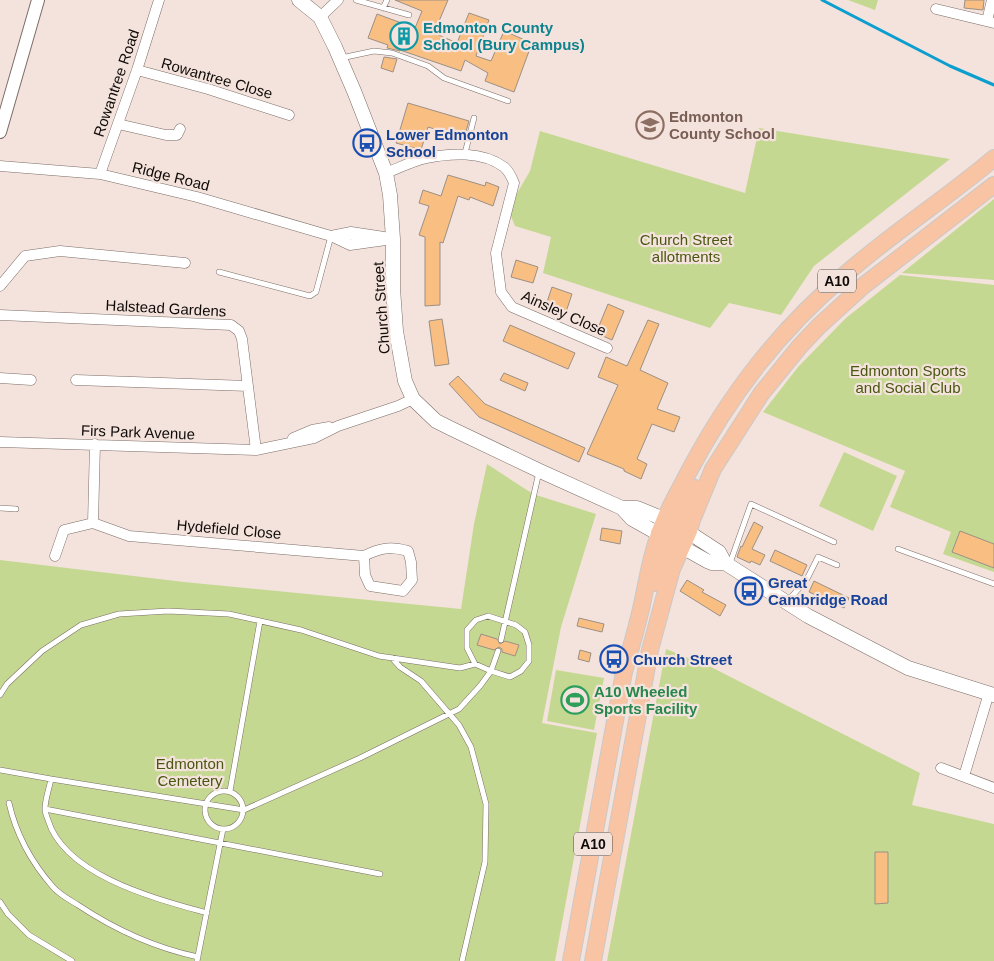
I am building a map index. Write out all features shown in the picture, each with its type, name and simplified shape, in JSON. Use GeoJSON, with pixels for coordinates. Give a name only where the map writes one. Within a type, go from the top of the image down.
{"type":"FeatureCollection","features":[{"type":"Feature","properties":{"kind":"highway","name":"A10"},"geometry":{"type":"LineString","coordinates":[[572,961],[624,672],[644,593],[655,582],[709,434],[740,387],[784,332],[826,291],[850,270],[994,158]]}},
{"type":"Feature","properties":{"kind":"highway","name":"A10"},"geometry":{"type":"LineString","coordinates":[[674,532],[692,520],[713,469],[761,394],[800,346],[863,286],[994,185]]}},
{"type":"Feature","properties":{"kind":"highway","name":"A10"},"geometry":{"type":"LineString","coordinates":[[593,961],[650,650],[672,569],[674,532]]}},
{"type":"Feature","properties":{"kind":"highway"},"geometry":{"type":"LineString","coordinates":[[606,772],[626,776]]}},
{"type":"Feature","properties":{"kind":"main road","name":"Church Street"},"geometry":{"type":"LineString","coordinates":[[299,0],[320,17],[341,58],[386,173],[390,196],[393,239],[393,288],[396,330],[405,382],[413,399],[436,421],[622,508],[637,508],[674,532],[707,561],[727,564],[808,616],[908,668],[992,694]]}},
{"type":"Feature","properties":{"kind":"street"},"geometry":{"type":"LineString","coordinates":[[0,132],[38,0]]}},
{"type":"Feature","properties":{"kind":"street","name":"Rowantree Road"},"geometry":{"type":"LineString","coordinates":[[100,174],[137,70],[158,0]]}},
{"type":"Feature","properties":{"kind":"street"},"geometry":{"type":"LineString","coordinates":[[320,17],[338,0]]}},
{"type":"Feature","properties":{"kind":"street"},"geometry":{"type":"LineString","coordinates":[[936,10],[991,22],[992,0]]}},
{"type":"Feature","properties":{"kind":"street","name":"Rowantree Close"},"geometry":{"type":"LineString","coordinates":[[137,70],[289,114]]}},
{"type":"Feature","properties":{"kind":"street"},"geometry":{"type":"LineString","coordinates":[[118,124],[177,136],[180,129]]}},
{"type":"Feature","properties":{"kind":"street","name":"Ainsley Close"},"geometry":{"type":"LineString","coordinates":[[386,173],[425,158],[465,154],[486,159],[504,167],[514,183],[496,253],[501,292],[512,307],[607,348]]}},
{"type":"Feature","properties":{"kind":"street","name":"Ridge Road"},"geometry":{"type":"LineString","coordinates":[[0,166],[100,174],[196,197],[331,236],[350,245],[393,239]]}},
{"type":"Feature","properties":{"kind":"street"},"geometry":{"type":"LineString","coordinates":[[0,286],[25,256],[44,252],[60,251],[186,263]]}},
{"type":"Feature","properties":{"kind":"street","name":"Halstead Gardens"},"geometry":{"type":"LineString","coordinates":[[0,315],[231,325],[238,331],[242,339],[256,450]]}},
{"type":"Feature","properties":{"kind":"street"},"geometry":{"type":"LineString","coordinates":[[0,378],[31,380]]}},
{"type":"Feature","properties":{"kind":"street"},"geometry":{"type":"LineString","coordinates":[[76,380],[248,386]]}},
{"type":"Feature","properties":{"kind":"street","name":"Firs Park Avenue"},"geometry":{"type":"LineString","coordinates":[[0,442],[256,450],[274,446],[312,430],[338,426],[398,406],[413,399]]}},
{"type":"Feature","properties":{"kind":"street"},"geometry":{"type":"LineString","coordinates":[[93,524],[95,444]]}},
{"type":"Feature","properties":{"kind":"street","name":"Hydefield Close"},"geometry":{"type":"LineString","coordinates":[[55,556],[64,530],[93,524],[130,536],[364,556],[378,549],[396,548],[408,551],[412,580],[403,591],[370,586],[365,575],[364,556]]}},
{"type":"Feature","properties":{"kind":"street"},"geometry":{"type":"LineString","coordinates":[[964,776],[992,694]]}},
{"type":"Feature","properties":{"kind":"street"},"geometry":{"type":"LineString","coordinates":[[940,768],[994,788]]}},
{"type":"Feature","properties":{"kind":"lane"},"geometry":{"type":"LineString","coordinates":[[356,0],[409,15]]}},
{"type":"Feature","properties":{"kind":"lane"},"geometry":{"type":"LineString","coordinates":[[383,8],[386,0]]}},
{"type":"Feature","properties":{"kind":"lane"},"geometry":{"type":"LineString","coordinates":[[341,58],[374,51],[392,53],[428,66],[444,78],[508,100]]}},
{"type":"Feature","properties":{"kind":"lane"},"geometry":{"type":"LineString","coordinates":[[465,154],[474,118]]}},
{"type":"Feature","properties":{"kind":"lane"},"geometry":{"type":"LineString","coordinates":[[219,272],[310,296],[316,292],[331,236]]}},
{"type":"Feature","properties":{"kind":"lane"},"geometry":{"type":"LineString","coordinates":[[501,640],[533,494],[540,471]]}},
{"type":"Feature","properties":{"kind":"lane"},"geometry":{"type":"LineString","coordinates":[[727,564],[751,504],[834,542]]}},
{"type":"Feature","properties":{"kind":"lane"},"geometry":{"type":"LineString","coordinates":[[0,508],[16,508]]}},
{"type":"Feature","properties":{"kind":"lane"},"geometry":{"type":"LineString","coordinates":[[898,549],[994,584]]}},
{"type":"Feature","properties":{"kind":"lane"},"geometry":{"type":"LineString","coordinates":[[787,603],[807,579],[818,557],[837,565]]}},
{"type":"Feature","properties":{"kind":"lane"},"geometry":{"type":"LineString","coordinates":[[0,695],[7,684],[42,651],[81,625],[119,614],[168,611],[229,614],[301,630],[379,656],[460,668],[475,664],[510,678],[522,671],[529,661],[529,645],[525,632],[516,625],[488,616],[476,620],[467,630],[467,648],[475,664]]}},
{"type":"Feature","properties":{"kind":"lane"},"geometry":{"type":"LineString","coordinates":[[230,791],[260,621]]}},
{"type":"Feature","properties":{"kind":"lane"},"geometry":{"type":"LineString","coordinates":[[0,770],[51,780],[244,810],[360,758],[459,709],[480,686],[491,670],[498,651]]}},
{"type":"Feature","properties":{"kind":"lane"},"geometry":{"type":"LineString","coordinates":[[391,657],[400,667],[421,681],[450,713],[471,747],[486,804],[485,862],[462,961]]}},
{"type":"Feature","properties":{"kind":"lane"},"geometry":{"type":"LineString","coordinates":[[51,780],[46,809],[51,828],[59,843],[70,855],[83,865],[128,888],[207,913]]}},
{"type":"Feature","properties":{"kind":"lane"},"geometry":{"type":"LineString","coordinates":[[222,790],[230,791],[241,799],[244,810],[241,820],[233,827],[223,829],[214,827],[208,821],[205,812],[206,804],[212,794],[222,790]]}},
{"type":"Feature","properties":{"kind":"lane"},"geometry":{"type":"LineString","coordinates":[[9,803],[13,823],[25,847],[54,888],[62,895],[105,922],[124,931],[164,948],[198,959],[223,829]]}},
{"type":"Feature","properties":{"kind":"lane"},"geometry":{"type":"LineString","coordinates":[[46,809],[380,874]]}},
{"type":"Feature","properties":{"kind":"lane"},"geometry":{"type":"LineString","coordinates":[[0,902],[8,914],[29,935],[72,961]]}},
{"type":"Feature","properties":{"kind":"green space"},"geometry":{"type":"Polygon","coordinates":[[[848,0],[878,0],[875,10],[848,0]]]}},
{"type":"Feature","properties":{"kind":"green space","name":"Church Street allotments"},"geometry":{"type":"Polygon","coordinates":[[[759,128],[950,159],[814,266],[781,315],[729,303],[710,328],[543,273],[551,237],[515,226],[508,209],[530,171],[540,131],[745,193],[759,128]]]}},
{"type":"Feature","properties":{"kind":"green space"},"geometry":{"type":"Polygon","coordinates":[[[994,199],[994,280],[902,273],[994,199]]]}},
{"type":"Feature","properties":{"kind":"green space","name":"Edmonton Sports and Social Club"},"geometry":{"type":"Polygon","coordinates":[[[900,275],[994,285],[994,572],[943,554],[951,532],[890,507],[905,471],[763,412],[798,367],[846,318],[900,275]]]}},
{"type":"Feature","properties":{"kind":"green space"},"geometry":{"type":"Polygon","coordinates":[[[844,452],[897,476],[873,531],[819,506],[844,452]]]}},
{"type":"Feature","properties":{"kind":"green space","name":"Edmonton Cemetery"},"geometry":{"type":"Polygon","coordinates":[[[487,464],[533,494],[596,514],[561,627],[542,723],[597,733],[555,961],[0,961],[0,560],[184,582],[461,609],[474,524],[487,464]]]}},
{"type":"Feature","properties":{"kind":"green space"},"geometry":{"type":"Polygon","coordinates":[[[666,649],[709,666],[920,773],[912,805],[994,824],[994,961],[607,961],[666,649]]]}},
{"type":"Feature","properties":{"kind":"green space","name":"A10 Wheeled Sports Facility"},"geometry":{"type":"Polygon","coordinates":[[[556,670],[604,678],[594,730],[547,721],[556,670]]]}},
{"type":"Feature","properties":{"kind":"building","name":"Edmonton County School (Bury Campus)"},"geometry":{"type":"Polygon","coordinates":[[[395,0],[448,0],[434,33],[457,43],[469,13],[489,20],[476,56],[491,61],[504,31],[532,43],[514,92],[485,81],[488,73],[465,60],[461,71],[400,50],[387,48],[388,45],[368,38],[377,14],[415,28],[422,11],[395,0]]]}},
{"type":"Feature","properties":{"kind":"building"},"geometry":{"type":"Polygon","coordinates":[[[965,0],[984,0],[983,10],[964,8],[965,0]]]}},
{"type":"Feature","properties":{"kind":"building"},"geometry":{"type":"Polygon","coordinates":[[[384,57],[397,59],[393,72],[381,68],[384,57]]]}},
{"type":"Feature","properties":{"kind":"building"},"geometry":{"type":"Polygon","coordinates":[[[408,103],[469,121],[464,138],[428,127],[421,150],[396,143],[408,103]]]}},
{"type":"Feature","properties":{"kind":"building"},"geometry":{"type":"Polygon","coordinates":[[[448,175],[485,186],[486,182],[499,187],[493,206],[470,197],[469,200],[458,196],[443,243],[440,242],[440,305],[425,306],[425,237],[419,235],[429,206],[419,203],[423,190],[441,196],[448,175]]]}},
{"type":"Feature","properties":{"kind":"building"},"geometry":{"type":"Polygon","coordinates":[[[516,260],[538,267],[533,283],[511,277],[516,260]]]}},
{"type":"Feature","properties":{"kind":"building"},"geometry":{"type":"Polygon","coordinates":[[[552,287],[572,294],[566,312],[546,305],[552,287]]]}},
{"type":"Feature","properties":{"kind":"building"},"geometry":{"type":"Polygon","coordinates":[[[608,304],[624,311],[612,340],[596,333],[608,304]]]}},
{"type":"Feature","properties":{"kind":"building"},"geometry":{"type":"Polygon","coordinates":[[[442,319],[449,364],[435,366],[429,321],[442,319]]]}},
{"type":"Feature","properties":{"kind":"building"},"geometry":{"type":"Polygon","coordinates":[[[648,320],[659,324],[640,370],[668,383],[657,409],[680,417],[674,432],[652,424],[637,459],[647,464],[641,479],[624,471],[624,469],[587,454],[618,385],[598,377],[606,357],[627,366],[648,320]]]}},
{"type":"Feature","properties":{"kind":"building"},"geometry":{"type":"Polygon","coordinates":[[[510,325],[575,353],[568,369],[503,341],[510,325]]]}},
{"type":"Feature","properties":{"kind":"building"},"geometry":{"type":"Polygon","coordinates":[[[504,373],[528,383],[525,391],[500,380],[504,373]]]}},
{"type":"Feature","properties":{"kind":"building"},"geometry":{"type":"Polygon","coordinates":[[[458,376],[485,404],[585,448],[579,462],[479,417],[449,384],[458,376]]]}},
{"type":"Feature","properties":{"kind":"building"},"geometry":{"type":"Polygon","coordinates":[[[754,522],[763,527],[752,549],[765,555],[760,565],[737,557],[754,522]]]}},
{"type":"Feature","properties":{"kind":"building"},"geometry":{"type":"Polygon","coordinates":[[[602,528],[622,531],[620,544],[600,540],[602,528]]]}},
{"type":"Feature","properties":{"kind":"building"},"geometry":{"type":"Polygon","coordinates":[[[960,531],[994,544],[994,568],[952,552],[960,531]]]}},
{"type":"Feature","properties":{"kind":"building"},"geometry":{"type":"Polygon","coordinates":[[[775,550],[807,565],[802,576],[770,561],[775,550]]]}},
{"type":"Feature","properties":{"kind":"building"},"geometry":{"type":"Polygon","coordinates":[[[687,580],[704,590],[702,592],[726,605],[720,616],[680,591],[687,580]]]}},
{"type":"Feature","properties":{"kind":"building"},"geometry":{"type":"Polygon","coordinates":[[[814,581],[849,598],[844,608],[809,592],[814,581]]]}},
{"type":"Feature","properties":{"kind":"building"},"geometry":{"type":"Polygon","coordinates":[[[579,618],[604,624],[602,632],[577,626],[579,618]]]}},
{"type":"Feature","properties":{"kind":"building"},"geometry":{"type":"Polygon","coordinates":[[[481,634],[497,639],[500,644],[505,641],[519,645],[515,656],[502,652],[502,649],[499,647],[494,650],[477,645],[481,634]]]}},
{"type":"Feature","properties":{"kind":"building"},"geometry":{"type":"Polygon","coordinates":[[[580,650],[591,653],[589,662],[578,659],[580,650]]]}},
{"type":"Feature","properties":{"kind":"building"},"geometry":{"type":"Polygon","coordinates":[[[875,852],[888,852],[888,903],[875,904],[875,852]]]}},
{"type":"Feature","properties":{"kind":"waterway"},"geometry":{"type":"LineString","coordinates":[[822,0],[950,66],[994,85]]}},
{"type":"Feature","properties":{"kind":"place","name":"Edmonton County School (Bury Campus)"},"geometry":{"type":"Point","coordinates":[404,36]}},
{"type":"Feature","properties":{"kind":"place","name":"Edmonton County School"},"geometry":{"type":"Point","coordinates":[650,125]}},
{"type":"Feature","properties":{"kind":"place","name":"Lower Edmonton School"},"geometry":{"type":"Point","coordinates":[367,143]}},
{"type":"Feature","properties":{"kind":"place","name":"Great Cambridge Road"},"geometry":{"type":"Point","coordinates":[749,591]}},
{"type":"Feature","properties":{"kind":"place","name":"Church Street"},"geometry":{"type":"Point","coordinates":[614,659]}},
{"type":"Feature","properties":{"kind":"place","name":"A10 Wheeled Sports Facility"},"geometry":{"type":"Point","coordinates":[575,700]}}]}
